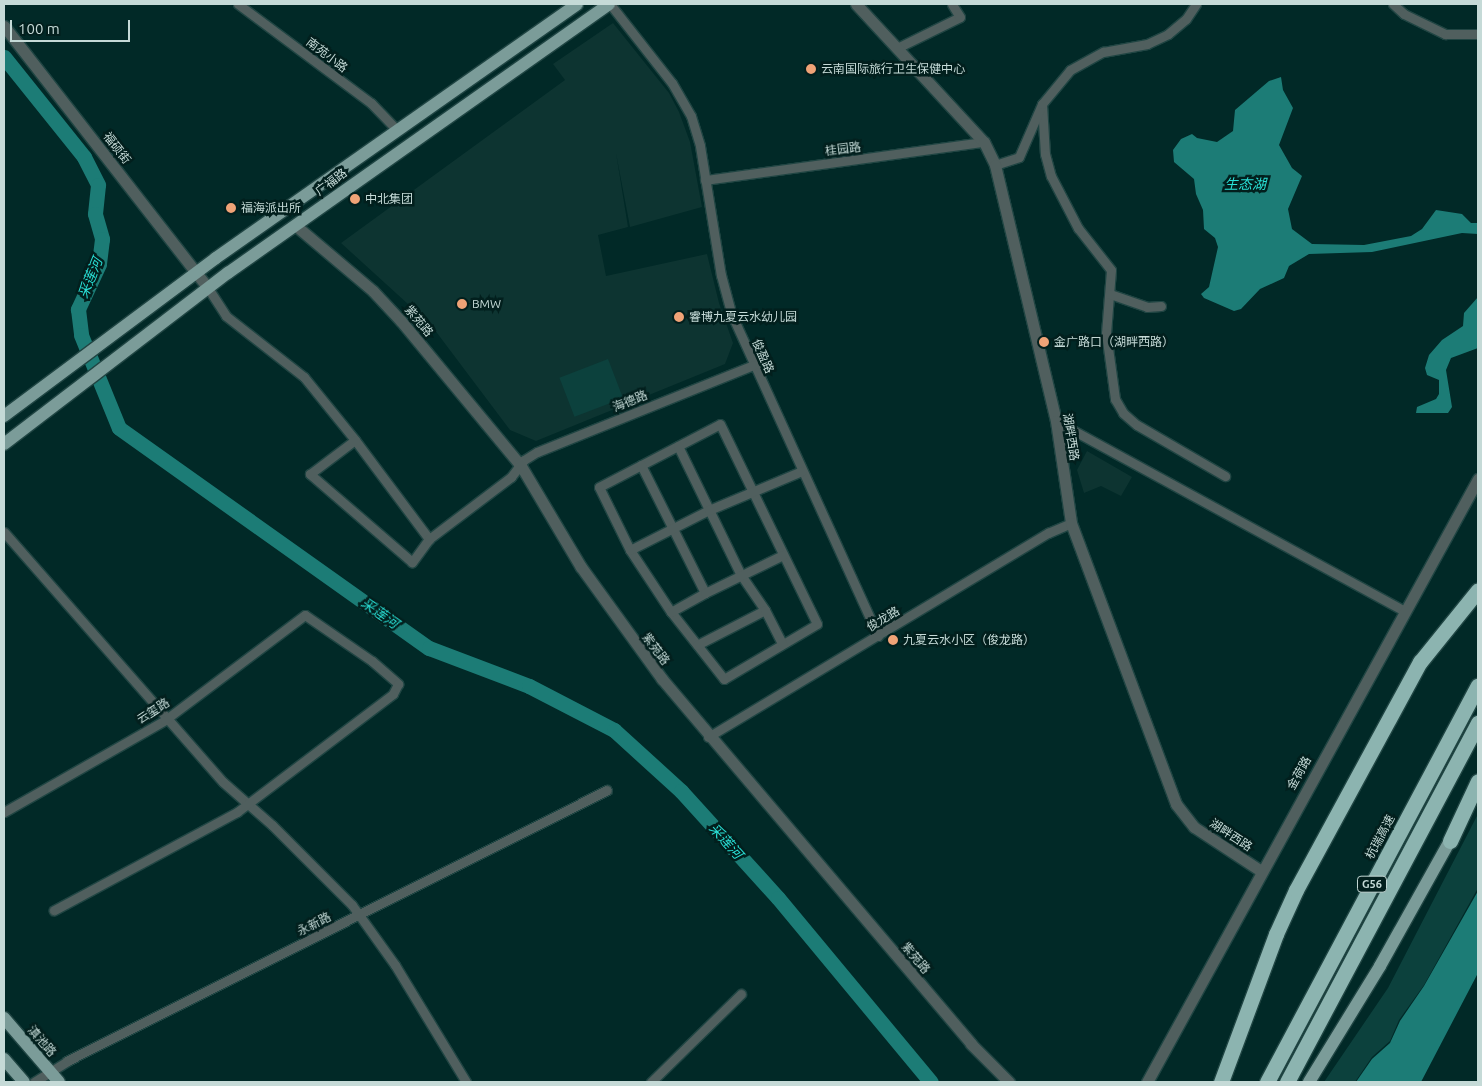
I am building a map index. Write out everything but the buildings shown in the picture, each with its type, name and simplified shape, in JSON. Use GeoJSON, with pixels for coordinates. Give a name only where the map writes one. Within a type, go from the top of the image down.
{"type":"FeatureCollection","features":[{"type":"Feature","properties":{"kind":"highway"},"geometry":{"type":"LineString","coordinates":[[1221,1082],[1293,895],[1420,662],[1478,590]]}},
{"type":"Feature","properties":{"kind":"highway","name":"杭瑞高速"},"geometry":{"type":"LineString","coordinates":[[1267,1082],[1478,686]]}},
{"type":"Feature","properties":{"kind":"highway","name":"G56"},"geometry":{"type":"LineString","coordinates":[[1287,1082],[1478,724]]}},
{"type":"Feature","properties":{"kind":"highway"},"geometry":{"type":"LineString","coordinates":[[1450,841],[1478,781]]}},
{"type":"Feature","properties":{"kind":"main road","name":"广福路"},"geometry":{"type":"LineString","coordinates":[[4,416],[198,272],[577,4]]}},
{"type":"Feature","properties":{"kind":"main road","name":"广福路"},"geometry":{"type":"LineString","coordinates":[[4,444],[208,288],[609,4]]}},
{"type":"Feature","properties":{"kind":"main road"},"geometry":{"type":"LineString","coordinates":[[1308,1082],[1376,974],[1450,841]]}},
{"type":"Feature","properties":{"kind":"main road","name":"滇池路"},"geometry":{"type":"LineString","coordinates":[[4,1018],[59,1082]]}},
{"type":"Feature","properties":{"kind":"main road"},"geometry":{"type":"LineString","coordinates":[[4,1059],[24,1082]]}},
{"type":"Feature","properties":{"kind":"street","name":"南苑小路"},"geometry":{"type":"LineString","coordinates":[[238,4],[371,103],[397,130]]}},
{"type":"Feature","properties":{"kind":"street","name":"俊盈路"},"geometry":{"type":"LineString","coordinates":[[609,4],[682,99],[695,127],[726,295],[753,365],[878,636]]}},
{"type":"Feature","properties":{"kind":"street","name":"湖畔西路"},"geometry":{"type":"LineString","coordinates":[[856,4],[984,142],[995,165],[1056,421],[1071,523],[1176,804],[1194,827],[1261,871]]}},
{"type":"Feature","properties":{"kind":"street"},"geometry":{"type":"LineString","coordinates":[[897,48],[960,17],[952,4]]}},
{"type":"Feature","properties":{"kind":"street"},"geometry":{"type":"LineString","coordinates":[[995,165],[1020,157],[1042,104],[1056,84],[1085,59],[1103,52],[1147,44],[1168,34],[1186,19],[1196,4]]}},
{"type":"Feature","properties":{"kind":"street"},"geometry":{"type":"LineString","coordinates":[[1393,4],[1412,18],[1445,34],[1478,34]]}},
{"type":"Feature","properties":{"kind":"street","name":"福硕街"},"geometry":{"type":"LineString","coordinates":[[4,26],[198,272],[208,288]]}},
{"type":"Feature","properties":{"kind":"street"},"geometry":{"type":"LineString","coordinates":[[1042,104],[1045,154],[1051,176],[1078,228],[1111,270],[1106,333],[1115,399],[1122,413],[1137,425],[1226,476]]}},
{"type":"Feature","properties":{"kind":"street","name":"桂园路"},"geometry":{"type":"LineString","coordinates":[[705,180],[984,142]]}},
{"type":"Feature","properties":{"kind":"street","name":"紫苑路"},"geometry":{"type":"LineString","coordinates":[[295,225],[388,306],[521,466],[621,626],[708,737],[971,1044],[1009,1082]]}},
{"type":"Feature","properties":{"kind":"street"},"geometry":{"type":"LineString","coordinates":[[208,288],[226,316],[304,377],[355,440],[429,539]]}},
{"type":"Feature","properties":{"kind":"street"},"geometry":{"type":"LineString","coordinates":[[1110,294],[1147,307],[1161,306]]}},
{"type":"Feature","properties":{"kind":"street","name":"海德路"},"geometry":{"type":"LineString","coordinates":[[355,440],[310,474],[412,562],[429,539],[537,452],[753,365]]}},
{"type":"Feature","properties":{"kind":"street"},"geometry":{"type":"LineString","coordinates":[[1056,421],[1404,611]]}},
{"type":"Feature","properties":{"kind":"street"},"geometry":{"type":"LineString","coordinates":[[720,424],[817,624],[724,679],[671,612],[630,550],[599,487],[678,446],[720,424]]}},
{"type":"Feature","properties":{"kind":"street"},"geometry":{"type":"LineString","coordinates":[[678,446],[742,575],[765,610],[782,644]]}},
{"type":"Feature","properties":{"kind":"street"},"geometry":{"type":"LineString","coordinates":[[641,465],[705,593]]}},
{"type":"Feature","properties":{"kind":"street"},"geometry":{"type":"LineString","coordinates":[[630,550],[709,510],[802,470]]}},
{"type":"Feature","properties":{"kind":"street","name":"金荷路"},"geometry":{"type":"LineString","coordinates":[[1147,1082],[1261,871],[1478,479]]}},
{"type":"Feature","properties":{"kind":"street","name":"俊龙路"},"geometry":{"type":"LineString","coordinates":[[708,737],[1048,532],[1071,523]]}},
{"type":"Feature","properties":{"kind":"street"},"geometry":{"type":"LineString","coordinates":[[4,532],[165,720],[246,805],[272,825],[360,915],[395,965],[466,1082]]}},
{"type":"Feature","properties":{"kind":"street"},"geometry":{"type":"LineString","coordinates":[[671,612],[705,593],[783,555]]}},
{"type":"Feature","properties":{"kind":"street"},"geometry":{"type":"LineString","coordinates":[[697,645],[765,610]]}},
{"type":"Feature","properties":{"kind":"street","name":"云玺路"},"geometry":{"type":"LineString","coordinates":[[4,812],[165,720],[305,615],[372,661],[398,684],[393,694],[246,805]]}},
{"type":"Feature","properties":{"kind":"street","name":"永新路"},"geometry":{"type":"LineString","coordinates":[[34,1082],[49,1070],[607,790]]}},
{"type":"Feature","properties":{"kind":"street"},"geometry":{"type":"LineString","coordinates":[[54,910],[118,878],[246,805]]}},
{"type":"Feature","properties":{"kind":"street"},"geometry":{"type":"LineString","coordinates":[[651,1082],[741,994]]}},
{"type":"Feature","properties":{"kind":"shaded area"},"geometry":{"type":"Polygon","coordinates":[[[613,23],[669,93],[679,112],[690,142],[702,207],[630,227],[616,153],[628,227],[598,235],[606,276],[707,254],[719,303],[733,343],[725,364],[536,441],[510,430],[431,325],[341,243],[565,80],[553,64],[613,23]]]}},
{"type":"Feature","properties":{"kind":"shaded area"},"geometry":{"type":"Polygon","coordinates":[[[608,359],[623,398],[575,417],[559,378],[608,359]]]}},
{"type":"Feature","properties":{"kind":"shaded area"},"geometry":{"type":"Polygon","coordinates":[[[1087,451],[1132,477],[1121,496],[1101,486],[1084,493],[1077,470],[1087,451]]]}},
{"type":"Feature","properties":{"kind":"shaded area"},"geometry":{"type":"Polygon","coordinates":[[[1478,814],[1478,888],[1424,985],[1399,1020],[1390,1041],[1372,1057],[1355,1082],[1324,1082],[1388,988],[1478,814]]]}},
{"type":"Feature","properties":{"kind":"water","name":"生态湖"},"geometry":{"type":"Polygon","coordinates":[[[1281,77],[1283,90],[1293,108],[1279,145],[1292,168],[1302,176],[1288,209],[1292,229],[1312,244],[1364,245],[1411,236],[1422,229],[1436,210],[1462,214],[1471,223],[1478,223],[1478,234],[1462,233],[1372,252],[1309,254],[1289,266],[1284,278],[1260,289],[1241,309],[1234,311],[1204,298],[1201,294],[1209,287],[1218,247],[1215,238],[1204,229],[1203,210],[1196,194],[1194,179],[1174,162],[1173,150],[1181,139],[1192,134],[1197,138],[1217,142],[1233,131],[1235,110],[1269,81],[1281,77]]]}},
{"type":"Feature","properties":{"kind":"water"},"geometry":{"type":"Polygon","coordinates":[[[1478,297],[1478,348],[1451,358],[1446,370],[1452,407],[1448,413],[1416,413],[1417,407],[1436,399],[1439,394],[1439,380],[1427,375],[1425,368],[1429,355],[1442,340],[1463,326],[1464,313],[1478,297]]]}},
{"type":"Feature","properties":{"kind":"water"},"geometry":{"type":"Polygon","coordinates":[[[1478,891],[1478,973],[1421,1082],[1356,1082],[1372,1059],[1390,1043],[1400,1021],[1424,986],[1478,891]]]}},
{"type":"Feature","properties":{"kind":"waterway","name":"采莲河"},"geometry":{"type":"LineString","coordinates":[[4,57],[84,157],[98,185],[95,214],[102,239],[99,264],[78,309],[81,335],[119,428],[429,648],[529,686],[614,730],[681,791],[778,898],[931,1082]]}},
{"type":"Feature","properties":{"kind":"place","name":"云南国际旅行卫生保健中心"},"geometry":{"type":"Point","coordinates":[811,69]}},
{"type":"Feature","properties":{"kind":"place","name":"中北集团"},"geometry":{"type":"Point","coordinates":[355,199]}},
{"type":"Feature","properties":{"kind":"place","name":"福海派出所"},"geometry":{"type":"Point","coordinates":[231,208]}},
{"type":"Feature","properties":{"kind":"place","name":"BMW"},"geometry":{"type":"Point","coordinates":[462,304]}},
{"type":"Feature","properties":{"kind":"place","name":"睿博九夏云水幼儿园"},"geometry":{"type":"Point","coordinates":[679,317]}},
{"type":"Feature","properties":{"kind":"place","name":"金广路口（湖畔西路）"},"geometry":{"type":"Point","coordinates":[1044,342]}},
{"type":"Feature","properties":{"kind":"place","name":"九夏云水小区（俊龙路）"},"geometry":{"type":"Point","coordinates":[893,640]}}]}
